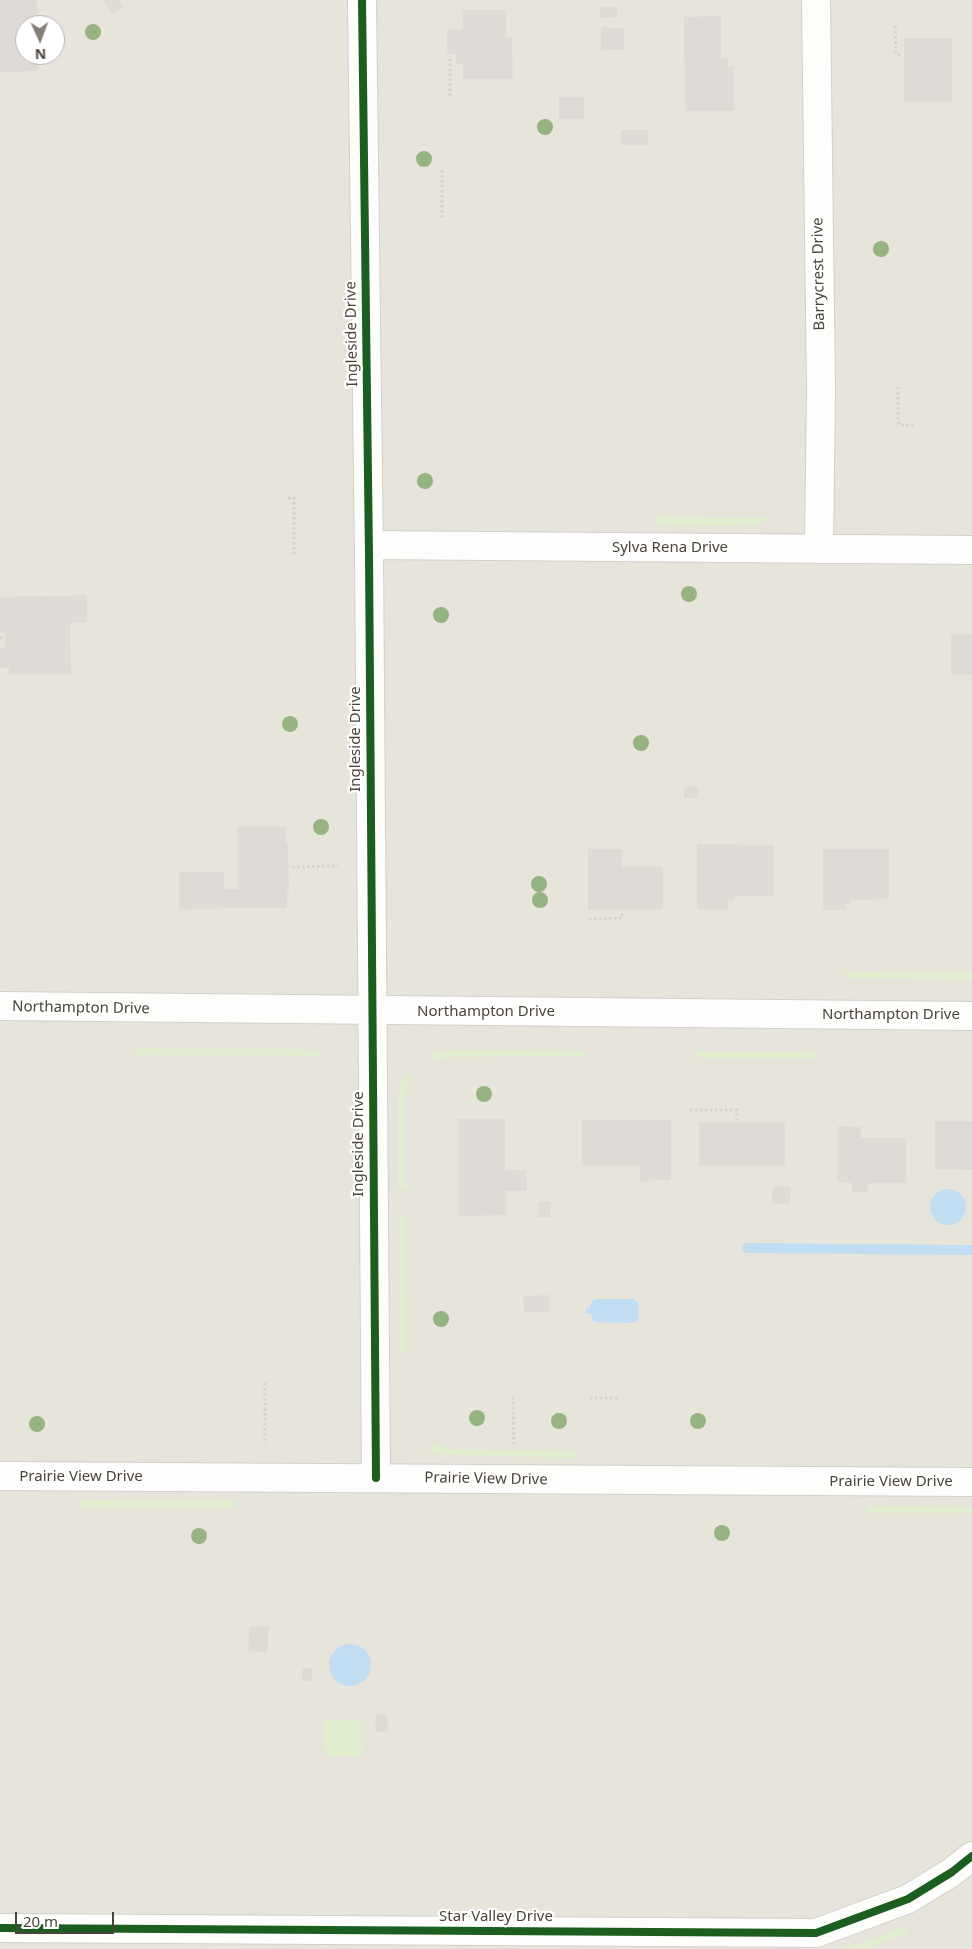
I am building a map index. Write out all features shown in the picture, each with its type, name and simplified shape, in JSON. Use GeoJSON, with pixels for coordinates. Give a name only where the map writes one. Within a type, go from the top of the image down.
{"type":"FeatureCollection","features":[{"type":"Feature","properties":{"kind":"street","name":"Ingleside Drive"},"geometry":{"type":"LineString","coordinates":[[362,0],[369,545],[376,1478]]}},
{"type":"Feature","properties":{"kind":"street","name":"Barrycrest Drive"},"geometry":{"type":"LineString","coordinates":[[816,0],[821,388],[819,549]]}},
{"type":"Feature","properties":{"kind":"street","name":"Sylva Rena Drive"},"geometry":{"type":"LineString","coordinates":[[369,545],[972,550]]}},
{"type":"Feature","properties":{"kind":"street","name":"Northampton Drive"},"geometry":{"type":"LineString","coordinates":[[0,1006],[972,1016]]}},
{"type":"Feature","properties":{"kind":"street","name":"Prairie View Drive"},"geometry":{"type":"LineString","coordinates":[[0,1476],[972,1482]]}},
{"type":"Feature","properties":{"kind":"street","name":"Star Valley Drive"},"geometry":{"type":"LineString","coordinates":[[0,1928],[816,1933],[908,1899],[952,1872],[972,1856]]}},
{"type":"Feature","properties":{"kind":"path"},"geometry":{"type":"LineString","coordinates":[[895,26],[896,54],[902,55]]}},
{"type":"Feature","properties":{"kind":"path"},"geometry":{"type":"LineString","coordinates":[[450,96],[450,60],[453,59]]}},
{"type":"Feature","properties":{"kind":"path"},"geometry":{"type":"LineString","coordinates":[[442,170],[442,217]]}},
{"type":"Feature","properties":{"kind":"path"},"geometry":{"type":"LineString","coordinates":[[898,387],[898,422],[900,425],[913,425]]}},
{"type":"Feature","properties":{"kind":"path"},"geometry":{"type":"LineString","coordinates":[[288,498],[294,498],[294,556]]}},
{"type":"Feature","properties":{"kind":"path"},"geometry":{"type":"LineString","coordinates":[[292,867],[338,866]]}},
{"type":"Feature","properties":{"kind":"path"},"geometry":{"type":"LineString","coordinates":[[589,918],[622,918],[622,913]]}},
{"type":"Feature","properties":{"kind":"path"},"geometry":{"type":"LineString","coordinates":[[690,1110],[737,1110],[737,1120]]}},
{"type":"Feature","properties":{"kind":"path"},"geometry":{"type":"LineString","coordinates":[[265,1383],[265,1444]]}},
{"type":"Feature","properties":{"kind":"path"},"geometry":{"type":"LineString","coordinates":[[512,1397],[514,1447]]}},
{"type":"Feature","properties":{"kind":"path"},"geometry":{"type":"LineString","coordinates":[[590,1398],[620,1398]]}},
{"type":"Feature","properties":{"kind":"shaded area"},"geometry":{"type":"Polygon","coordinates":[[[0,0],[972,0],[972,1949],[0,1949],[0,0]]]}},
{"type":"Feature","properties":{"kind":"green space"},"geometry":{"type":"Polygon","coordinates":[[[656,517],[771,518],[755,525],[737,524],[737,526],[656,525],[656,517]]]}},
{"type":"Feature","properties":{"kind":"green space"},"geometry":{"type":"Polygon","coordinates":[[[844,972],[972,973],[972,979],[844,978],[844,972]]]}},
{"type":"Feature","properties":{"kind":"green space"},"geometry":{"type":"Polygon","coordinates":[[[135,1048],[303,1049],[325,1056],[135,1055],[135,1048]]]}},
{"type":"Feature","properties":{"kind":"green space"},"geometry":{"type":"Polygon","coordinates":[[[451,1050],[584,1051],[585,1056],[450,1057],[433,1060],[430,1054],[451,1050]]]}},
{"type":"Feature","properties":{"kind":"green space"},"geometry":{"type":"Polygon","coordinates":[[[698,1052],[815,1052],[816,1058],[698,1058],[698,1052]]]}},
{"type":"Feature","properties":{"kind":"green space"},"geometry":{"type":"Polygon","coordinates":[[[407,1074],[412,1077],[406,1091],[404,1104],[405,1188],[398,1188],[398,1097],[400,1086],[407,1074]]]}},
{"type":"Feature","properties":{"kind":"green space"},"geometry":{"type":"Polygon","coordinates":[[[399,1217],[405,1217],[406,1352],[400,1352],[399,1217]]]}},
{"type":"Feature","properties":{"kind":"green space"},"geometry":{"type":"Polygon","coordinates":[[[431,1444],[447,1449],[575,1451],[576,1458],[443,1455],[427,1450],[431,1444]]]}},
{"type":"Feature","properties":{"kind":"green space"},"geometry":{"type":"Polygon","coordinates":[[[78,1500],[233,1501],[233,1507],[78,1507],[78,1500]]]}},
{"type":"Feature","properties":{"kind":"green space"},"geometry":{"type":"Polygon","coordinates":[[[867,1506],[972,1507],[972,1513],[867,1513],[867,1506]]]}},
{"type":"Feature","properties":{"kind":"green space"},"geometry":{"type":"Polygon","coordinates":[[[324,1720],[361,1720],[362,1756],[326,1756],[324,1720]]]}},
{"type":"Feature","properties":{"kind":"green space"},"geometry":{"type":"Polygon","coordinates":[[[906,1927],[909,1932],[870,1947],[836,1949],[868,1941],[906,1927]]]}},
{"type":"Feature","properties":{"kind":"water"},"geometry":{"type":"Polygon","coordinates":[[[948,1189],[961,1194],[966,1207],[961,1220],[948,1225],[935,1220],[930,1207],[935,1194],[948,1189]]]}},
{"type":"Feature","properties":{"kind":"water"},"geometry":{"type":"Polygon","coordinates":[[[596,1299],[634,1299],[638,1303],[639,1319],[634,1323],[594,1322],[591,1314],[586,1313],[586,1308],[590,1307],[592,1301],[596,1299]]]}},
{"type":"Feature","properties":{"kind":"water"},"geometry":{"type":"Polygon","coordinates":[[[350,1644],[365,1650],[371,1665],[365,1680],[350,1686],[335,1680],[329,1665],[335,1650],[350,1644]]]}},
{"type":"Feature","properties":{"kind":"building"},"geometry":{"type":"Polygon","coordinates":[[[0,0],[37,0],[37,15],[15,15],[15,65],[38,65],[38,71],[0,72],[0,0]]]}},
{"type":"Feature","properties":{"kind":"building"},"geometry":{"type":"Polygon","coordinates":[[[103,0],[119,0],[123,7],[112,14],[103,0]]]}},
{"type":"Feature","properties":{"kind":"building"},"geometry":{"type":"Polygon","coordinates":[[[600,7],[617,7],[618,17],[600,18],[600,7]]]}},
{"type":"Feature","properties":{"kind":"building"},"geometry":{"type":"Polygon","coordinates":[[[462,10],[506,10],[506,37],[512,37],[513,79],[463,79],[463,63],[456,64],[456,54],[447,54],[447,29],[463,29],[462,10]]]}},
{"type":"Feature","properties":{"kind":"building"},"geometry":{"type":"Polygon","coordinates":[[[721,16],[721,59],[728,59],[728,66],[734,66],[734,111],[685,111],[684,17],[721,16]]]}},
{"type":"Feature","properties":{"kind":"building"},"geometry":{"type":"Polygon","coordinates":[[[601,27],[624,28],[624,50],[601,50],[601,27]]]}},
{"type":"Feature","properties":{"kind":"building"},"geometry":{"type":"Polygon","coordinates":[[[904,38],[952,38],[952,101],[904,101],[904,38]]]}},
{"type":"Feature","properties":{"kind":"building"},"geometry":{"type":"Polygon","coordinates":[[[559,97],[584,97],[584,119],[559,119],[559,97]]]}},
{"type":"Feature","properties":{"kind":"building"},"geometry":{"type":"Polygon","coordinates":[[[621,130],[648,130],[648,145],[621,145],[621,130]]]}},
{"type":"Feature","properties":{"kind":"building"},"geometry":{"type":"Polygon","coordinates":[[[87,595],[87,622],[70,623],[71,674],[9,675],[9,668],[0,668],[0,648],[5,648],[5,632],[0,632],[0,597],[87,595]]]}},
{"type":"Feature","properties":{"kind":"building"},"geometry":{"type":"Polygon","coordinates":[[[951,634],[972,635],[972,675],[951,675],[951,634]]]}},
{"type":"Feature","properties":{"kind":"building"},"geometry":{"type":"Polygon","coordinates":[[[684,787],[698,787],[698,798],[684,798],[684,787]]]}},
{"type":"Feature","properties":{"kind":"building"},"geometry":{"type":"Polygon","coordinates":[[[237,827],[286,827],[289,892],[287,892],[287,908],[179,909],[179,872],[224,872],[224,889],[238,889],[237,827]]]}},
{"type":"Feature","properties":{"kind":"building"},"geometry":{"type":"Polygon","coordinates":[[[697,844],[774,845],[774,896],[735,896],[735,900],[728,901],[728,909],[697,909],[697,844]]]}},
{"type":"Feature","properties":{"kind":"building"},"geometry":{"type":"Polygon","coordinates":[[[588,849],[622,849],[622,867],[663,867],[663,909],[588,910],[588,849]]]}},
{"type":"Feature","properties":{"kind":"building"},"geometry":{"type":"Polygon","coordinates":[[[823,849],[889,849],[889,899],[851,900],[851,904],[846,904],[846,910],[823,910],[823,849]]]}},
{"type":"Feature","properties":{"kind":"building"},"geometry":{"type":"Polygon","coordinates":[[[458,1119],[505,1119],[505,1170],[526,1170],[527,1191],[506,1191],[507,1215],[459,1216],[458,1119]]]}},
{"type":"Feature","properties":{"kind":"building"},"geometry":{"type":"Polygon","coordinates":[[[582,1120],[671,1120],[671,1180],[640,1181],[640,1165],[582,1166],[582,1120]]]}},
{"type":"Feature","properties":{"kind":"building"},"geometry":{"type":"Polygon","coordinates":[[[935,1121],[972,1121],[972,1170],[935,1169],[935,1121]]]}},
{"type":"Feature","properties":{"kind":"building"},"geometry":{"type":"Polygon","coordinates":[[[699,1122],[785,1123],[785,1166],[699,1165],[699,1122]]]}},
{"type":"Feature","properties":{"kind":"building"},"geometry":{"type":"Polygon","coordinates":[[[838,1126],[861,1127],[861,1138],[906,1138],[906,1183],[869,1183],[868,1192],[852,1192],[852,1183],[837,1182],[838,1126]]]}},
{"type":"Feature","properties":{"kind":"building"},"geometry":{"type":"Polygon","coordinates":[[[773,1186],[791,1187],[790,1204],[772,1203],[773,1186]]]}},
{"type":"Feature","properties":{"kind":"building"},"geometry":{"type":"Polygon","coordinates":[[[539,1201],[551,1202],[550,1217],[538,1217],[539,1201]]]}},
{"type":"Feature","properties":{"kind":"building"},"geometry":{"type":"Polygon","coordinates":[[[549,1295],[550,1311],[524,1313],[523,1296],[549,1295]]]}},
{"type":"Feature","properties":{"kind":"building"},"geometry":{"type":"Polygon","coordinates":[[[250,1626],[269,1627],[267,1653],[248,1651],[250,1626]]]}},
{"type":"Feature","properties":{"kind":"building"},"geometry":{"type":"Polygon","coordinates":[[[303,1668],[313,1668],[312,1681],[302,1681],[303,1668]]]}},
{"type":"Feature","properties":{"kind":"building"},"geometry":{"type":"Polygon","coordinates":[[[376,1715],[387,1715],[388,1732],[375,1732],[376,1715]]]}},
{"type":"Feature","properties":{"kind":"waterway"},"geometry":{"type":"LineString","coordinates":[[747,1248],[972,1250]]}},
{"type":"Feature","properties":{"kind":"cycle path"},"geometry":{"type":"LineString","coordinates":[[362,0],[369,555],[376,1478]]}},
{"type":"Feature","properties":{"kind":"cycle path"},"geometry":{"type":"LineString","coordinates":[[0,1928],[816,1933],[908,1899],[952,1872],[972,1856]]}}]}
